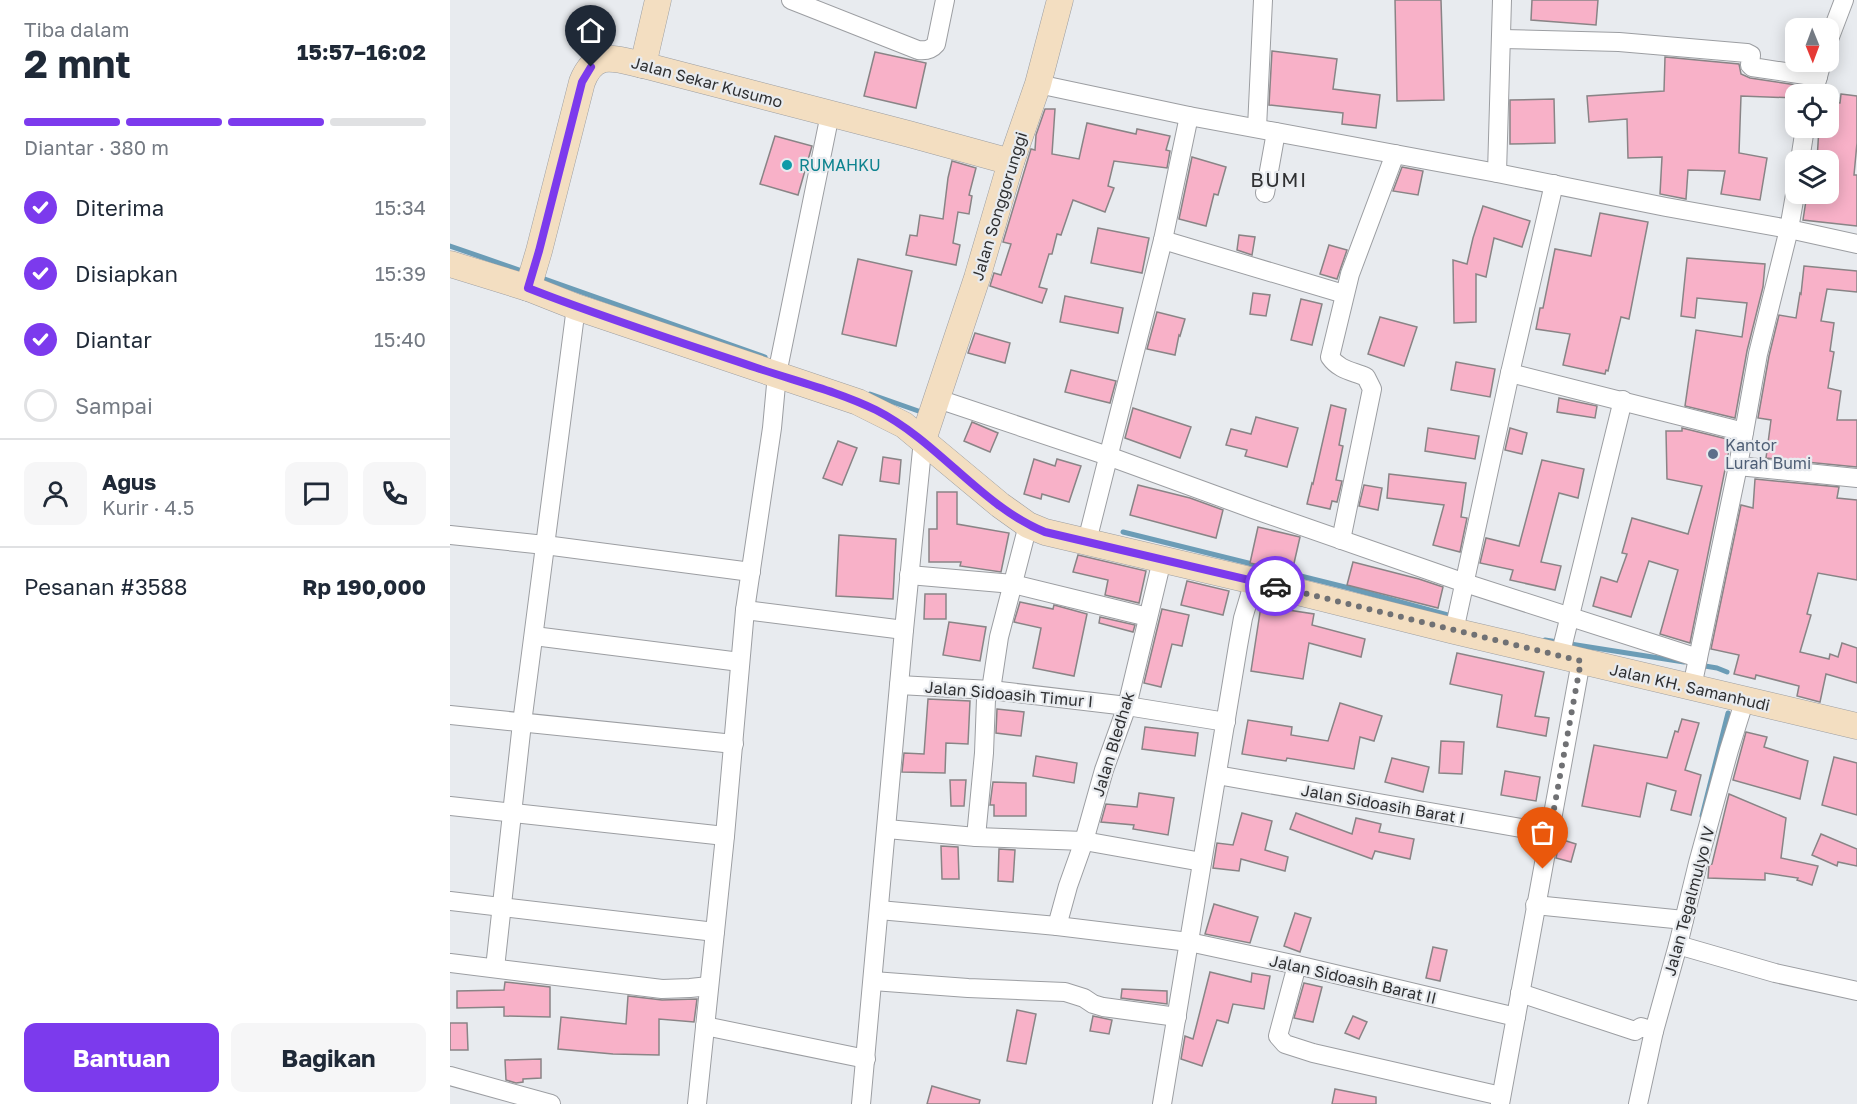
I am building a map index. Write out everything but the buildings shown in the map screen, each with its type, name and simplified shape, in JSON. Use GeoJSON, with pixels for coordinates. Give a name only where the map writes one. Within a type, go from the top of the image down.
{"type":"FeatureCollection","features":[{"type":"Feature","properties":{"kind":"main road"},"geometry":{"type":"LineString","coordinates":[[643,65],[658,0]]}},
{"type":"Feature","properties":{"kind":"main road","name":"Jalan Songgorunggi"},"geometry":{"type":"LineString","coordinates":[[931,418],[980,269],[1011,162],[1038,84],[1060,0]]}},
{"type":"Feature","properties":{"kind":"main road","name":"Jalan Sekar Kusumo"},"geometry":{"type":"LineString","coordinates":[[529,284],[585,74],[596,61],[609,58],[643,65],[1011,162]]}},
{"type":"Feature","properties":{"kind":"main road","name":"Jalan KH. Samanhudi"},"geometry":{"type":"LineString","coordinates":[[450,264],[529,284],[576,307],[779,364],[904,426],[931,418],[974,485],[1028,525],[1045,532],[1254,581],[1456,620],[1570,659],[1696,670],[1745,699],[1857,726]]}},
{"type":"Feature","properties":{"kind":"street"},"geometry":{"type":"LineString","coordinates":[[791,0],[832,8],[918,50],[925,51],[932,49],[936,44],[945,0]]}},
{"type":"Feature","properties":{"kind":"street"},"geometry":{"type":"LineString","coordinates":[[1257,128],[1263,0]]}},
{"type":"Feature","properties":{"kind":"street"},"geometry":{"type":"LineString","coordinates":[[1497,173],[1502,0]]}},
{"type":"Feature","properties":{"kind":"street"},"geometry":{"type":"LineString","coordinates":[[1837,18],[1844,0]]}},
{"type":"Feature","properties":{"kind":"street"},"geometry":{"type":"LineString","coordinates":[[1502,39],[1619,42],[1747,52],[1751,55],[1750,65],[1752,67],[1785,68]]}},
{"type":"Feature","properties":{"kind":"street"},"geometry":{"type":"LineString","coordinates":[[1038,84],[1189,116],[1497,173],[1857,244]]}},
{"type":"Feature","properties":{"kind":"street"},"geometry":{"type":"LineString","coordinates":[[697,1104],[734,744],[745,610],[779,364],[830,114]]}},
{"type":"Feature","properties":{"kind":"street"},"geometry":{"type":"LineString","coordinates":[[1088,541],[1163,240],[1189,116]]}},
{"type":"Feature","properties":{"kind":"street"},"geometry":{"type":"LineString","coordinates":[[1264,193],[1276,132]]}},
{"type":"Feature","properties":{"kind":"street"},"geometry":{"type":"LineString","coordinates":[[1341,540],[1372,389],[1366,377],[1343,370],[1330,357],[1344,294],[1395,154]]}},
{"type":"Feature","properties":{"kind":"street"},"geometry":{"type":"LineString","coordinates":[[1456,620],[1554,184]]}},
{"type":"Feature","properties":{"kind":"street"},"geometry":{"type":"LineString","coordinates":[[861,1104],[909,575],[931,418],[1108,456],[1341,540],[1568,617],[1696,670],[1738,466],[1758,354],[1793,204]]}},
{"type":"Feature","properties":{"kind":"street"},"geometry":{"type":"LineString","coordinates":[[1163,240],[1344,294]]}},
{"type":"Feature","properties":{"kind":"street"},"geometry":{"type":"LineString","coordinates":[[495,968],[522,723],[576,307]]}},
{"type":"Feature","properties":{"kind":"street"},"geometry":{"type":"LineString","coordinates":[[1510,373],[1744,432]]}},
{"type":"Feature","properties":{"kind":"street"},"geometry":{"type":"LineString","coordinates":[[1297,965],[1278,1036],[1285,1044],[1501,1100],[1550,833],[1570,659],[1568,617],[1623,400]]}},
{"type":"Feature","properties":{"kind":"street"},"geometry":{"type":"LineString","coordinates":[[1738,466],[1857,478]]}},
{"type":"Feature","properties":{"kind":"street"},"geometry":{"type":"LineString","coordinates":[[976,837],[984,753],[986,699],[991,690],[999,637],[1028,525]]}},
{"type":"Feature","properties":{"kind":"street"},"geometry":{"type":"LineString","coordinates":[[450,535],[751,572]]}},
{"type":"Feature","properties":{"kind":"street","name":"Jalan Bledhak"},"geometry":{"type":"LineString","coordinates":[[1057,926],[1104,770],[1126,706],[1162,560]]}},
{"type":"Feature","properties":{"kind":"street"},"geometry":{"type":"LineString","coordinates":[[909,575],[1013,584],[1148,617]]}},
{"type":"Feature","properties":{"kind":"street"},"geometry":{"type":"LineString","coordinates":[[1162,1104],[1243,618],[1254,581]]}},
{"type":"Feature","properties":{"kind":"street"},"geometry":{"type":"LineString","coordinates":[[745,610],[904,630]]}},
{"type":"Feature","properties":{"kind":"street"},"geometry":{"type":"LineString","coordinates":[[534,636],[740,662]]}},
{"type":"Feature","properties":{"kind":"street","name":"Jalan Sidoasih Timur I"},"geometry":{"type":"LineString","coordinates":[[899,685],[991,690],[1126,706],[1226,722]]}},
{"type":"Feature","properties":{"kind":"street","name":"Jalan Tegalmulyo IV"},"geometry":{"type":"LineString","coordinates":[[1638,1104],[1649,1030],[1678,945],[1677,919],[1745,699]]}},
{"type":"Feature","properties":{"kind":"street"},"geometry":{"type":"LineString","coordinates":[[450,715],[734,744]]}},
{"type":"Feature","properties":{"kind":"street","name":"Jalan Sidoasih Barat I"},"geometry":{"type":"LineString","coordinates":[[1217,775],[1550,833]]}},
{"type":"Feature","properties":{"kind":"street"},"geometry":{"type":"LineString","coordinates":[[450,806],[725,836]]}},
{"type":"Feature","properties":{"kind":"street"},"geometry":{"type":"LineString","coordinates":[[887,829],[976,837],[1084,841],[1202,862]]}},
{"type":"Feature","properties":{"kind":"street"},"geometry":{"type":"LineString","coordinates":[[450,902],[715,932]]}},
{"type":"Feature","properties":{"kind":"street"},"geometry":{"type":"LineString","coordinates":[[1535,905],[1677,919]]}},
{"type":"Feature","properties":{"kind":"street","name":"Jalan Sidoasih Barat II"},"geometry":{"type":"LineString","coordinates":[[879,910],[1057,926],[1189,942],[1516,1017]]}},
{"type":"Feature","properties":{"kind":"street"},"geometry":{"type":"LineString","coordinates":[[1678,945],[1775,973],[1857,991]]}},
{"type":"Feature","properties":{"kind":"street"},"geometry":{"type":"LineString","coordinates":[[450,963],[662,989],[710,986]]}},
{"type":"Feature","properties":{"kind":"street"},"geometry":{"type":"LineString","coordinates":[[873,981],[1065,992],[1104,1007],[1177,1017]]}},
{"type":"Feature","properties":{"kind":"street"},"geometry":{"type":"LineString","coordinates":[[1520,993],[1635,1031],[1649,1030]]}},
{"type":"Feature","properties":{"kind":"street"},"geometry":{"type":"LineString","coordinates":[[705,1026],[866,1059]]}},
{"type":"Feature","properties":{"kind":"street"},"geometry":{"type":"LineString","coordinates":[[450,1076],[551,1104]]}},
{"type":"Feature","properties":{"kind":"waterway"},"geometry":{"type":"LineString","coordinates":[[450,246],[525,272]]}},
{"type":"Feature","properties":{"kind":"waterway"},"geometry":{"type":"LineString","coordinates":[[539,277],[765,357]]}},
{"type":"Feature","properties":{"kind":"waterway"},"geometry":{"type":"LineString","coordinates":[[870,394],[924,413]]}},
{"type":"Feature","properties":{"kind":"waterway"},"geometry":{"type":"LineString","coordinates":[[1123,532],[1349,588],[1455,617]]}},
{"type":"Feature","properties":{"kind":"waterway"},"geometry":{"type":"LineString","coordinates":[[1545,640],[1684,662]]}},
{"type":"Feature","properties":{"kind":"waterway"},"geometry":{"type":"LineString","coordinates":[[1699,665],[1727,672]]}},
{"type":"Feature","properties":{"kind":"waterway"},"geometry":{"type":"LineString","coordinates":[[1702,816],[1728,713]]}},
{"type":"Feature","properties":{"kind":"way so far"},"geometry":{"type":"LineString","coordinates":[[1275,586],[1581,661],[1543,869]]}},
{"type":"Feature","properties":{"kind":"place","name":"RUMAHKU"},"geometry":{"type":"Point","coordinates":[787,165]}},
{"type":"Feature","properties":{"kind":"place","name":"Kantor Lurah Bumi"},"geometry":{"type":"Point","coordinates":[1713,454]}},
{"type":"Feature","properties":{"kind":"district","name":"BUMI"},"geometry":{"type":"Point","coordinates":[1279,179]}},
{"type":"Feature","properties":{"kind":"route"},"geometry":{"type":"LineString","coordinates":[[591,67],[582,82],[528,288],[576,307],[858,402],[904,426],[1000,505],[1028,525],[1045,532],[1275,586]]}}]}
